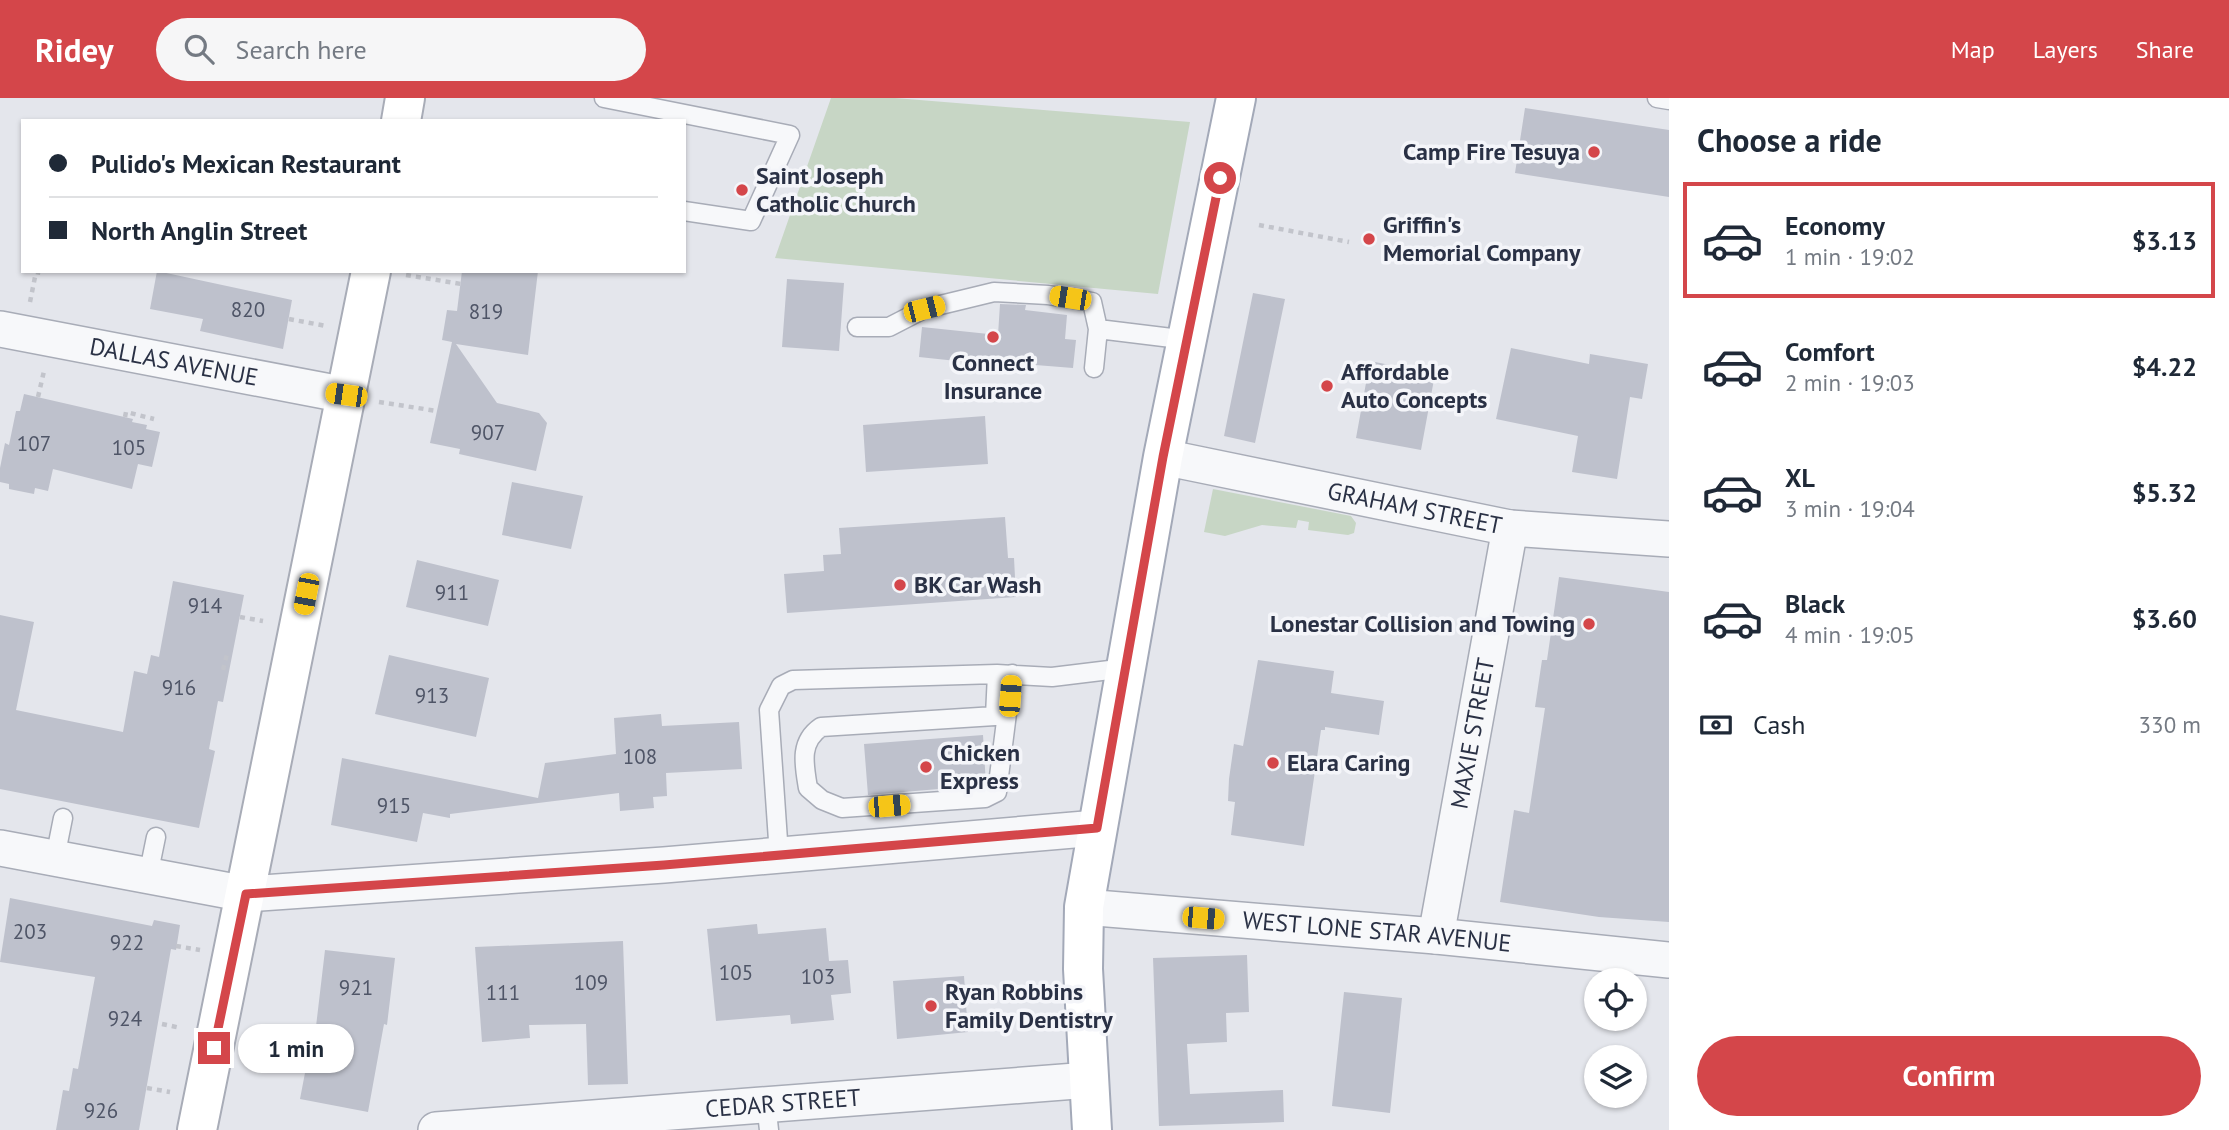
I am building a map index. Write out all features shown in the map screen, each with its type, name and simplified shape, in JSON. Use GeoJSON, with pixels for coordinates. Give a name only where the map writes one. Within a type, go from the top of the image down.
{"type":"FeatureCollection","features":[{"type":"Feature","properties":{"kind":"main road"},"geometry":{"type":"LineString","coordinates":[[401,119],[405,98]]}},
{"type":"Feature","properties":{"kind":"main road"},"geometry":{"type":"LineString","coordinates":[[1091,1130],[1083,969],[1084,907],[1163,457],[1236,98]]}},
{"type":"Feature","properties":{"kind":"main road"},"geometry":{"type":"LineString","coordinates":[[197,1130],[246,894],[361,398],[386,273]]}},
{"type":"Feature","properties":{"kind":"street","name":"DALLAS AVENUE"},"geometry":{"type":"LineString","coordinates":[[0,329],[361,398]]}},
{"type":"Feature","properties":{"kind":"street","name":"GRAHAM STREET"},"geometry":{"type":"LineString","coordinates":[[1163,457],[1510,528],[1669,539]]}},
{"type":"Feature","properties":{"kind":"street","name":"MAXIE STREET"},"geometry":{"type":"LineString","coordinates":[[1436,936],[1510,528]]}},
{"type":"Feature","properties":{"kind":"street"},"geometry":{"type":"LineString","coordinates":[[0,848],[246,894],[779,855],[1097,828]]}},
{"type":"Feature","properties":{"kind":"street","name":"WEST LONE STAR AVENUE"},"geometry":{"type":"LineString","coordinates":[[1084,907],[1436,936],[1669,960]]}},
{"type":"Feature","properties":{"kind":"street","name":"CEDAR STREET"},"geometry":{"type":"LineString","coordinates":[[436,1130],[767,1116],[1089,1080]]}},
{"type":"Feature","properties":{"kind":"lane"},"geometry":{"type":"LineString","coordinates":[[604,98],[790,135],[751,221],[686,211]]}},
{"type":"Feature","properties":{"kind":"lane"},"geometry":{"type":"LineString","coordinates":[[1657,98],[1669,100]]}},
{"type":"Feature","properties":{"kind":"lane"},"geometry":{"type":"LineString","coordinates":[[857,327],[889,327],[924,309],[994,292],[1048,295],[1092,302],[1098,328],[1094,368]]}},
{"type":"Feature","properties":{"kind":"lane"},"geometry":{"type":"LineString","coordinates":[[1098,328],[1188,340]]}},
{"type":"Feature","properties":{"kind":"lane"},"geometry":{"type":"LineString","coordinates":[[779,855],[769,710],[781,685],[793,680],[1004,674],[1052,677],[1126,668]]}},
{"type":"Feature","properties":{"kind":"lane"},"geometry":{"type":"LineString","coordinates":[[1004,674],[996,792],[985,798],[842,808],[822,800],[808,788],[804,748],[809,735],[821,727],[995,716],[1004,674]]}},
{"type":"Feature","properties":{"kind":"lane"},"geometry":{"type":"LineString","coordinates":[[55,858],[64,818]]}},
{"type":"Feature","properties":{"kind":"lane"},"geometry":{"type":"LineString","coordinates":[[148,876],[156,837]]}},
{"type":"Feature","properties":{"kind":"path"},"geometry":{"type":"LineString","coordinates":[[1259,225],[1349,242]]}},
{"type":"Feature","properties":{"kind":"path"},"geometry":{"type":"LineString","coordinates":[[34,279],[36,273]]}},
{"type":"Feature","properties":{"kind":"path"},"geometry":{"type":"LineString","coordinates":[[386,273],[461,284]]}},
{"type":"Feature","properties":{"kind":"path"},"geometry":{"type":"LineString","coordinates":[[361,398],[437,411]]}},
{"type":"Feature","properties":{"kind":"path"},"geometry":{"type":"LineString","coordinates":[[125,417],[126,412],[154,419]]}},
{"type":"Feature","properties":{"kind":"path"},"geometry":{"type":"LineString","coordinates":[[223,670],[226,654]]}},
{"type":"Feature","properties":{"kind":"path"},"geometry":{"type":"LineString","coordinates":[[162,1024],[181,1028]]}},
{"type":"Feature","properties":{"kind":"green space"},"geometry":{"type":"Polygon","coordinates":[[[831,98],[895,98],[1190,122],[1158,294],[775,258],[831,98]]]}},
{"type":"Feature","properties":{"kind":"green space"},"geometry":{"type":"Polygon","coordinates":[[[1213,489],[1351,516],[1356,523],[1354,533],[1348,535],[1308,530],[1309,522],[1298,520],[1296,528],[1262,525],[1225,536],[1204,532],[1213,489]]]}},
{"type":"Feature","properties":{"kind":"building","name":"Camp Fire Tesuya"},"geometry":{"type":"Polygon","coordinates":[[[1525,108],[1669,130],[1669,197],[1515,173],[1525,108]]]}},
{"type":"Feature","properties":{"kind":"building"},"geometry":{"type":"Polygon","coordinates":[[[157,273],[292,300],[283,349],[200,331],[203,319],[150,309],[157,273]]]}},
{"type":"Feature","properties":{"kind":"building"},"geometry":{"type":"Polygon","coordinates":[[[462,273],[538,273],[528,355],[456,344],[497,403],[539,413],[547,423],[536,471],[459,454],[460,449],[430,443],[452,342],[442,340],[447,310],[457,311],[462,273]]]}},
{"type":"Feature","properties":{"kind":"building"},"geometry":{"type":"Polygon","coordinates":[[[787,279],[844,283],[839,351],[782,347],[787,279]]]}},
{"type":"Feature","properties":{"kind":"building"},"geometry":{"type":"Polygon","coordinates":[[[1253,293],[1285,299],[1255,443],[1224,436],[1253,293]]]}},
{"type":"Feature","properties":{"kind":"building","name":"Connect Insurance"},"geometry":{"type":"Polygon","coordinates":[[[1000,304],[1026,305],[1025,310],[1067,315],[1065,339],[1076,340],[1073,368],[1023,364],[1023,368],[919,357],[922,327],[998,335],[1000,304]]]}},
{"type":"Feature","properties":{"kind":"building"},"geometry":{"type":"Polygon","coordinates":[[[1511,348],[1589,364],[1590,354],[1648,364],[1642,399],[1630,397],[1617,479],[1572,472],[1578,436],[1496,419],[1511,348]]]}},
{"type":"Feature","properties":{"kind":"building"},"geometry":{"type":"Polygon","coordinates":[[[1370,361],[1435,374],[1421,450],[1356,438],[1370,361]]]}},
{"type":"Feature","properties":{"kind":"building"},"geometry":{"type":"Polygon","coordinates":[[[24,394],[133,419],[132,422],[147,425],[146,429],[160,432],[152,467],[138,464],[132,489],[53,469],[48,491],[35,488],[34,494],[9,489],[9,484],[0,482],[0,468],[5,443],[9,445],[16,411],[20,411],[24,394]]]}},
{"type":"Feature","properties":{"kind":"building"},"geometry":{"type":"Polygon","coordinates":[[[985,416],[988,464],[866,472],[863,425],[985,416]]]}},
{"type":"Feature","properties":{"kind":"building"},"geometry":{"type":"Polygon","coordinates":[[[512,482],[583,496],[571,549],[502,535],[512,482]]]}},
{"type":"Feature","properties":{"kind":"building","name":"BK Car Wash"},"geometry":{"type":"Polygon","coordinates":[[[1005,517],[1008,558],[1014,558],[1016,597],[787,613],[784,574],[824,571],[823,555],[841,554],[839,528],[1005,517]]]}},
{"type":"Feature","properties":{"kind":"building"},"geometry":{"type":"Polygon","coordinates":[[[417,560],[499,580],[488,626],[406,607],[417,560]]]}},
{"type":"Feature","properties":{"kind":"building"},"geometry":{"type":"Polygon","coordinates":[[[1559,577],[1669,592],[1669,922],[1599,917],[1500,902],[1514,810],[1529,813],[1545,708],[1535,707],[1542,660],[1547,660],[1559,577]]]}},
{"type":"Feature","properties":{"kind":"building"},"geometry":{"type":"Polygon","coordinates":[[[173,581],[244,595],[223,702],[218,701],[209,749],[215,751],[199,828],[0,789],[0,615],[34,622],[16,710],[123,732],[134,671],[147,674],[151,655],[159,657],[173,581]]]}},
{"type":"Feature","properties":{"kind":"building"},"geometry":{"type":"Polygon","coordinates":[[[389,655],[489,678],[476,737],[375,714],[389,655]]]}},
{"type":"Feature","properties":{"kind":"building","name":"Elara Caring"},"geometry":{"type":"Polygon","coordinates":[[[1258,660],[1334,671],[1331,693],[1384,701],[1379,735],[1325,727],[1325,730],[1321,730],[1304,846],[1231,835],[1235,802],[1228,801],[1234,744],[1243,746],[1258,660]]]}},
{"type":"Feature","properties":{"kind":"building"},"geometry":{"type":"Polygon","coordinates":[[[661,714],[662,726],[739,722],[742,769],[666,773],[667,796],[653,797],[654,808],[620,811],[619,793],[450,814],[450,818],[423,813],[417,842],[331,825],[342,758],[538,798],[545,763],[616,754],[614,718],[661,714]]]}},
{"type":"Feature","properties":{"kind":"building","name":"Chicken Express"},"geometry":{"type":"Polygon","coordinates":[[[983,735],[986,785],[868,795],[864,744],[983,735]]]}},
{"type":"Feature","properties":{"kind":"building"},"geometry":{"type":"Polygon","coordinates":[[[10,898],[152,926],[154,920],[180,925],[176,950],[171,949],[139,1130],[56,1130],[63,1090],[69,1091],[73,1068],[78,1069],[95,977],[0,962],[10,898]]]}},
{"type":"Feature","properties":{"kind":"building"},"geometry":{"type":"Polygon","coordinates":[[[757,924],[758,934],[826,928],[829,961],[848,960],[851,993],[831,995],[834,1020],[791,1024],[790,1015],[716,1021],[707,929],[757,924]]]}},
{"type":"Feature","properties":{"kind":"building"},"geometry":{"type":"Polygon","coordinates":[[[623,941],[628,1084],[588,1085],[586,1024],[529,1025],[530,1038],[482,1042],[475,947],[623,941]]]}},
{"type":"Feature","properties":{"kind":"building"},"geometry":{"type":"Polygon","coordinates":[[[325,950],[395,958],[387,1025],[384,1024],[368,1112],[300,1099],[309,1052],[313,1052],[325,950]]]}},
{"type":"Feature","properties":{"kind":"building"},"geometry":{"type":"Polygon","coordinates":[[[1247,955],[1249,1012],[1226,1013],[1227,1042],[1187,1044],[1190,1094],[1283,1090],[1284,1122],[1159,1126],[1153,958],[1247,955]]]}},
{"type":"Feature","properties":{"kind":"building","name":"Ryan Robbins Family Dentistry"},"geometry":{"type":"Polygon","coordinates":[[[964,976],[968,1032],[897,1039],[893,981],[964,976]]]}},
{"type":"Feature","properties":{"kind":"building"},"geometry":{"type":"Polygon","coordinates":[[[1344,992],[1402,998],[1390,1113],[1332,1106],[1344,992]]]}},
{"type":"Feature","properties":{"kind":"place","name":"Camp Fire Tesuya"},"geometry":{"type":"Point","coordinates":[1594,152]}},
{"type":"Feature","properties":{"kind":"place","name":"Saint Joseph Catholic Church"},"geometry":{"type":"Point","coordinates":[742,190]}},
{"type":"Feature","properties":{"kind":"place","name":"Griffin's Memorial Company"},"geometry":{"type":"Point","coordinates":[1369,239]}},
{"type":"Feature","properties":{"kind":"place","name":"Connect Insurance"},"geometry":{"type":"Point","coordinates":[993,337]}},
{"type":"Feature","properties":{"kind":"place","name":"Affordable Auto Concepts"},"geometry":{"type":"Point","coordinates":[1327,386]}},
{"type":"Feature","properties":{"kind":"place","name":"BK Car Wash"},"geometry":{"type":"Point","coordinates":[900,585]}},
{"type":"Feature","properties":{"kind":"place","name":"Lonestar Collision and Towing"},"geometry":{"type":"Point","coordinates":[1589,624]}},
{"type":"Feature","properties":{"kind":"place","name":"Elara Caring"},"geometry":{"type":"Point","coordinates":[1273,763]}},
{"type":"Feature","properties":{"kind":"place","name":"Chicken Express"},"geometry":{"type":"Point","coordinates":[926,767]}},
{"type":"Feature","properties":{"kind":"place","name":"Ryan Robbins Family Dentistry"},"geometry":{"type":"Point","coordinates":[931,1006]}},
{"type":"Feature","properties":{"kind":"route"},"geometry":{"type":"LineString","coordinates":[[214,1048],[246,894],[664,865],[1097,828],[1163,457],[1220,178]]}}]}
